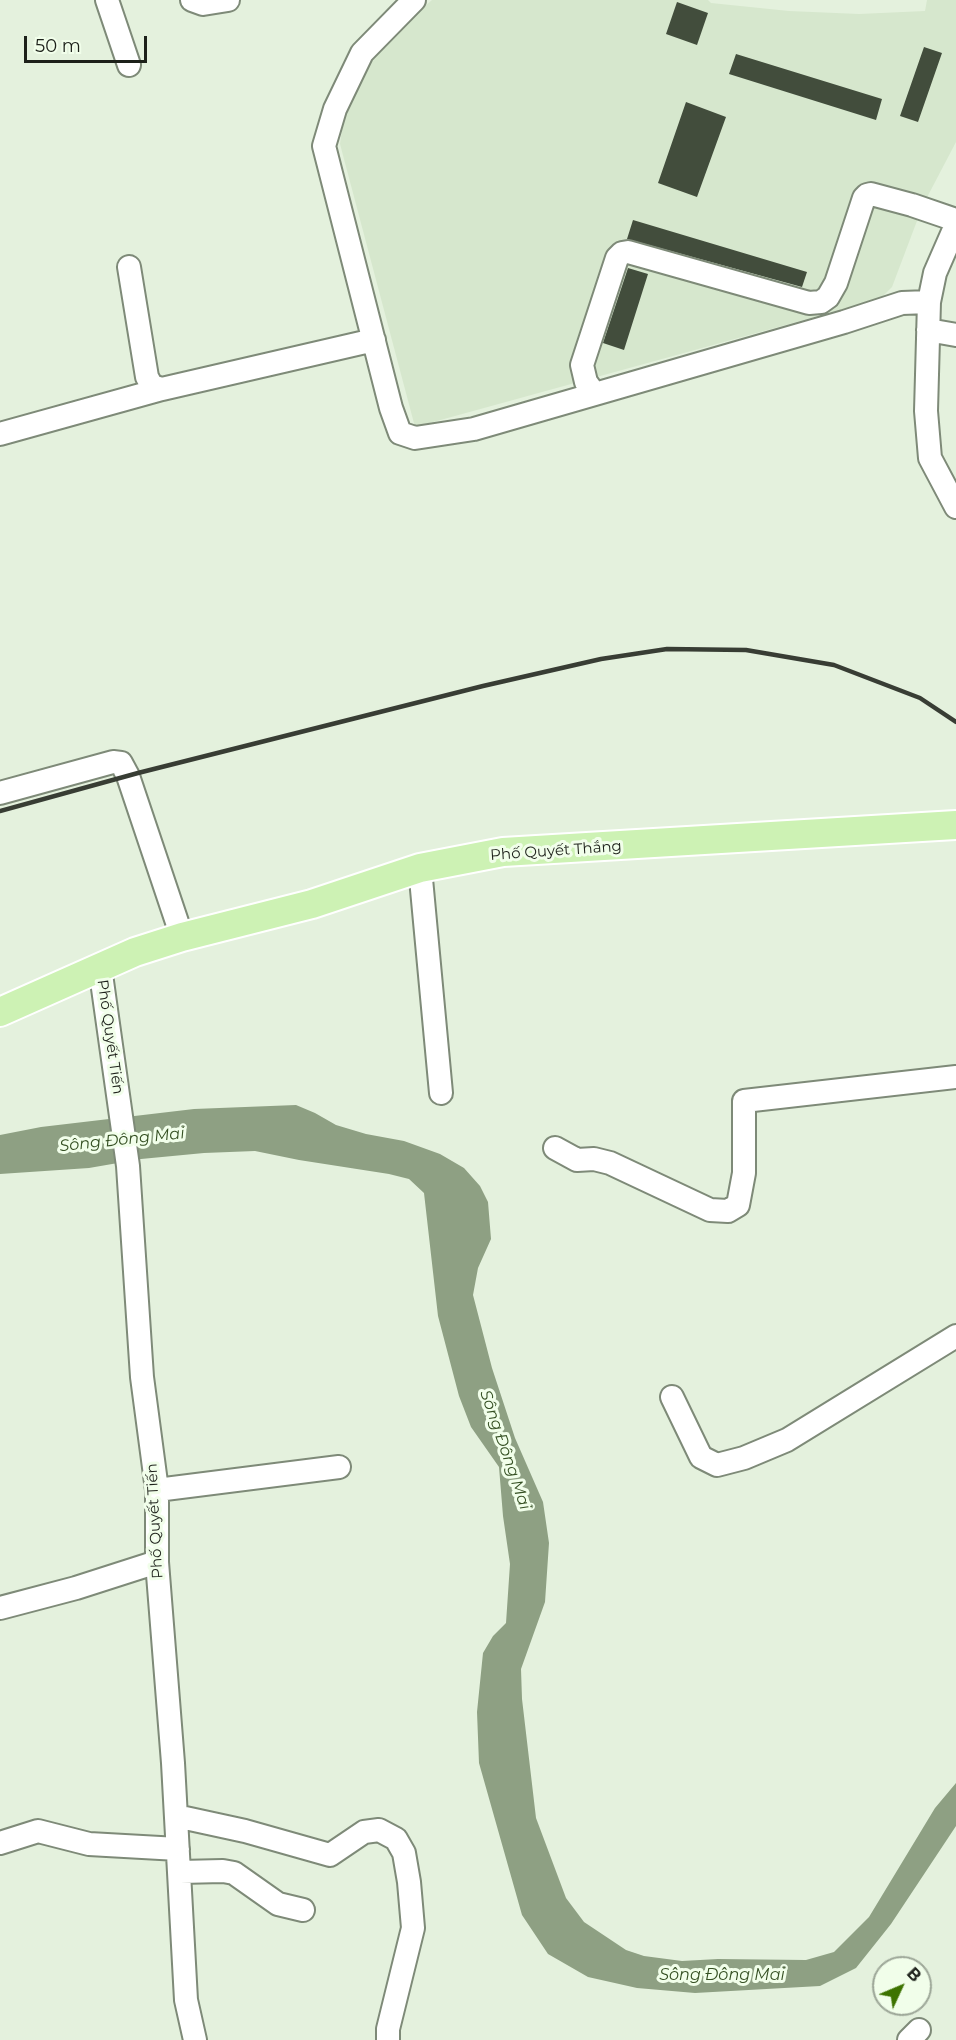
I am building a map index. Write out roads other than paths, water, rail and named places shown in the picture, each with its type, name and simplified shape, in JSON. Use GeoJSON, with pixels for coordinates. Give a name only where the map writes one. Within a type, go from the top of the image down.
{"type":"FeatureCollection","features":[{"type":"Feature","properties":{"kind":"main road","name":"Phố Quyết Thắng"},"geometry":{"type":"LineString","coordinates":[[0,1012],[135,952],[182,937],[312,904],[420,868],[503,852],[956,825]]}},
{"type":"Feature","properties":{"kind":"street"},"geometry":{"type":"LineString","coordinates":[[192,0],[203,4],[228,0]]}},
{"type":"Feature","properties":{"kind":"street"},"geometry":{"type":"LineString","coordinates":[[414,0],[362,53],[335,109],[324,146],[391,408],[400,433],[415,438],[474,429],[844,322],[902,303],[929,302]]}},
{"type":"Feature","properties":{"kind":"street"},"geometry":{"type":"LineString","coordinates":[[114,1],[129,65]]}},
{"type":"Feature","properties":{"kind":"street"},"geometry":{"type":"LineString","coordinates":[[594,393],[586,382],[582,365],[616,258],[622,253],[628,252],[809,303],[821,302],[828,297],[836,283],[864,198],[871,194],[912,205],[956,223],[934,273],[929,302],[926,411],[930,458],[956,507]]}},
{"type":"Feature","properties":{"kind":"street"},"geometry":{"type":"LineString","coordinates":[[129,267],[147,377],[152,386],[162,388]]}},
{"type":"Feature","properties":{"kind":"street"},"geometry":{"type":"LineString","coordinates":[[928,330],[956,334]]}},
{"type":"Feature","properties":{"kind":"street"},"geometry":{"type":"LineString","coordinates":[[0,434],[162,388],[374,340]]}},
{"type":"Feature","properties":{"kind":"street"},"geometry":{"type":"LineString","coordinates":[[0,793],[113,762],[121,763],[128,776],[182,937]]}},
{"type":"Feature","properties":{"kind":"street"},"geometry":{"type":"LineString","coordinates":[[420,868],[441,1093]]}},
{"type":"Feature","properties":{"kind":"street","name":"Phố Quyết Tiến"},"geometry":{"type":"LineString","coordinates":[[100,967],[128,1166],[142,1377],[156,1491],[157,1562],[180,1872],[186,2000],[195,2040]]}},
{"type":"Feature","properties":{"kind":"street"},"geometry":{"type":"LineString","coordinates":[[555,1148],[577,1160],[594,1159],[619,1166],[710,1210],[728,1211],[738,1205],[744,1173],[744,1101],[956,1077]]}},
{"type":"Feature","properties":{"kind":"street"},"geometry":{"type":"LineString","coordinates":[[672,1397],[701,1457],[717,1465],[744,1458],[787,1440],[956,1336]]}},
{"type":"Feature","properties":{"kind":"street"},"geometry":{"type":"LineString","coordinates":[[156,1491],[339,1467]]}},
{"type":"Feature","properties":{"kind":"street"},"geometry":{"type":"LineString","coordinates":[[0,1608],[76,1588],[157,1562]]}},
{"type":"Feature","properties":{"kind":"street"},"geometry":{"type":"LineString","coordinates":[[176,1816],[245,1831],[330,1855],[364,1832],[380,1830],[396,1839],[404,1853],[413,1928],[388,2029],[388,2040]]}},
{"type":"Feature","properties":{"kind":"street"},"geometry":{"type":"LineString","coordinates":[[0,1843],[38,1831],[89,1844],[178,1849]]}},
{"type":"Feature","properties":{"kind":"street"},"geometry":{"type":"LineString","coordinates":[[180,1872],[234,1873],[278,1904],[303,1910]]}},
{"type":"Feature","properties":{"kind":"water","name":"Sông Đông Mai"},"geometry":{"type":"Polygon","coordinates":[[[296,1105],[336,1125],[366,1134],[404,1141],[440,1154],[464,1168],[480,1186],[488,1202],[491,1239],[478,1268],[473,1295],[492,1368],[515,1438],[543,1502],[549,1543],[545,1602],[521,1669],[522,1699],[536,1818],[566,1898],[584,1922],[626,1950],[644,1956],[682,1961],[806,1960],[834,1952],[869,1917],[935,1808],[956,1783],[956,1826],[891,1924],[856,1968],[820,1986],[695,1993],[637,1988],[588,1977],[548,1954],[522,1915],[479,1763],[477,1712],[483,1653],[493,1636],[506,1623],[510,1564],[499,1467],[471,1427],[459,1396],[438,1316],[424,1193],[409,1179],[255,1151],[204,1153],[141,1159],[89,1168],[0,1174],[0,1135],[41,1127],[194,1109],[296,1105]]]}},
{"type":"Feature","properties":{"kind":"railway"},"geometry":{"type":"LineString","coordinates":[[0,811],[138,773],[483,686],[601,659],[667,649],[746,650],[834,665],[920,698],[956,722]]}}]}
